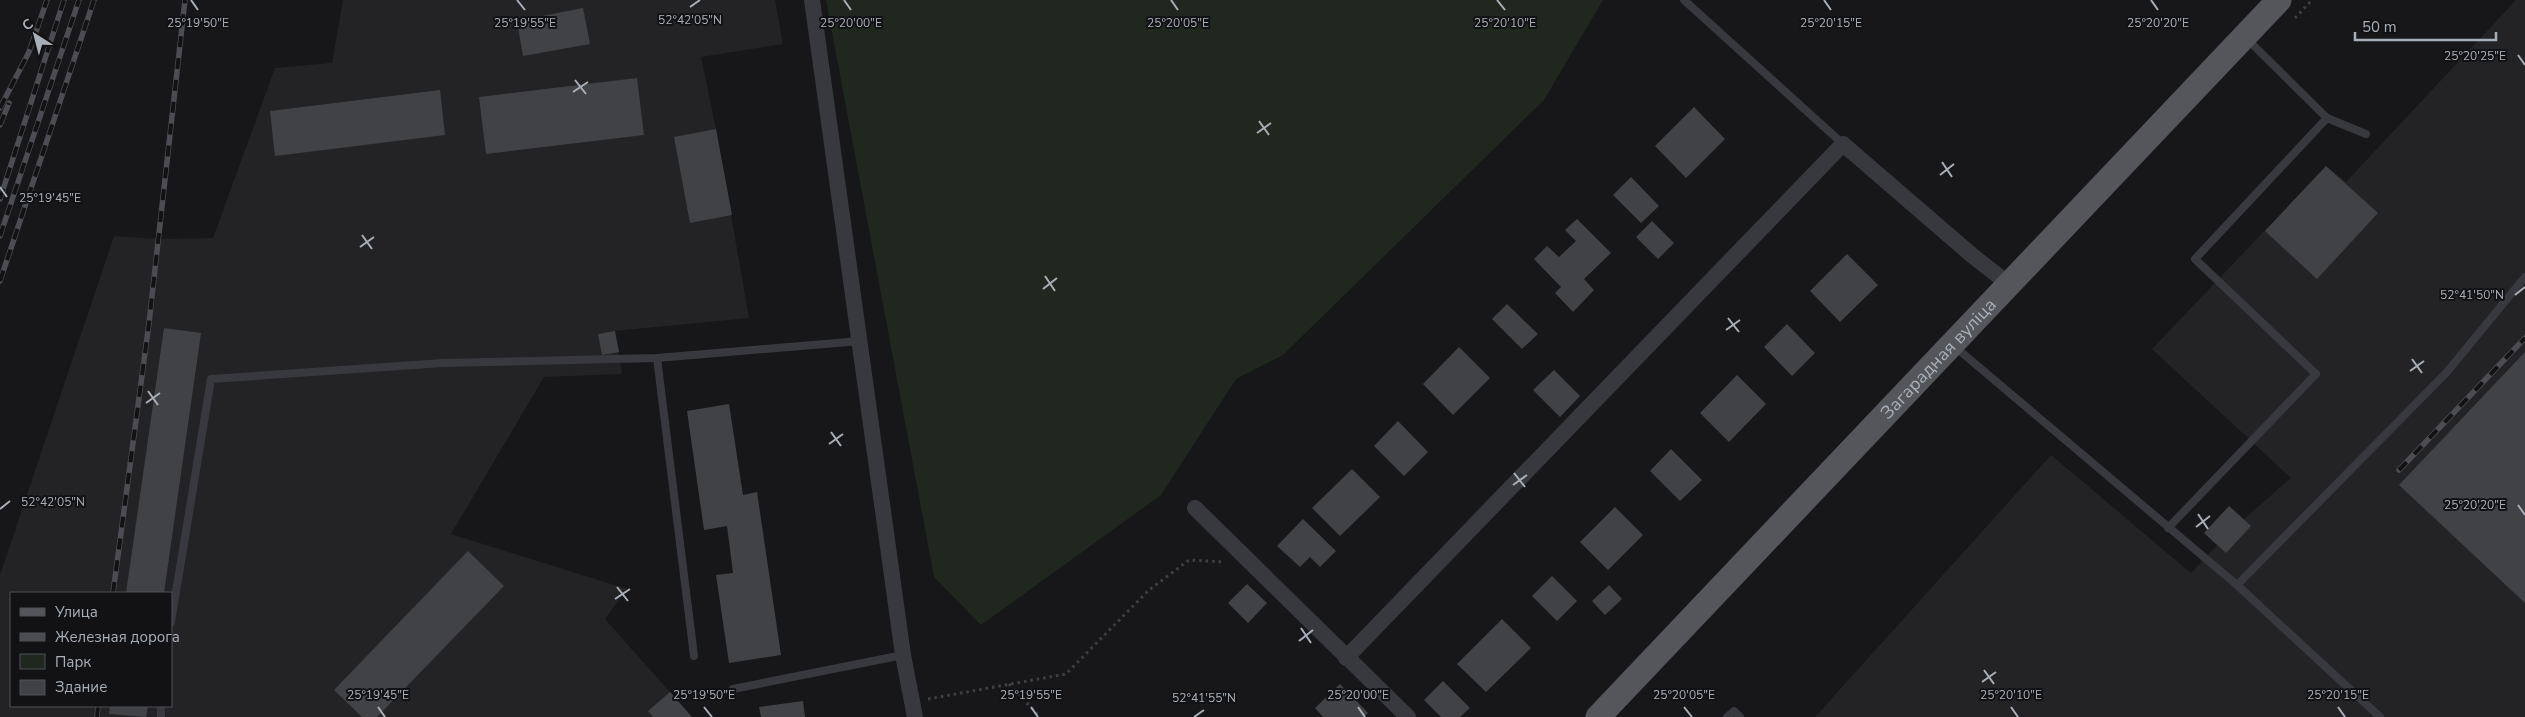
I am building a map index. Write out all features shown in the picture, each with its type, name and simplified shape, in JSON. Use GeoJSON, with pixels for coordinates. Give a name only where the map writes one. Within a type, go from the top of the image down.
{"type":"FeatureCollection","features":[{"type":"Feature","properties":{"kind":"main road","name":"Загарадная вуліца"},"geometry":{"type":"LineString","coordinates":[[1598,717],[2279,0]]}},
{"type":"Feature","properties":{"kind":"street"},"geometry":{"type":"LineString","coordinates":[[812,0],[903,654],[914,709]]}},
{"type":"Feature","properties":{"kind":"street"},"geometry":{"type":"LineString","coordinates":[[1346,658],[1843,144],[1974,257],[2010,285]]}},
{"type":"Feature","properties":{"kind":"street"},"geometry":{"type":"LineString","coordinates":[[1195,508],[1408,717]]}},
{"type":"Feature","properties":{"kind":"lane"},"geometry":{"type":"LineString","coordinates":[[1684,0],[1843,144]]}},
{"type":"Feature","properties":{"kind":"lane"},"geometry":{"type":"LineString","coordinates":[[2244,36],[2328,118],[2366,134]]}},
{"type":"Feature","properties":{"kind":"lane"},"geometry":{"type":"LineString","coordinates":[[2168,528],[2316,374],[2194,259],[2328,118]]}},
{"type":"Feature","properties":{"kind":"lane"},"geometry":{"type":"LineString","coordinates":[[2237,585],[2447,372],[2525,277]]}},
{"type":"Feature","properties":{"kind":"lane"},"geometry":{"type":"LineString","coordinates":[[172,616],[212,379],[443,363],[657,358],[860,341]]}},
{"type":"Feature","properties":{"kind":"lane"},"geometry":{"type":"LineString","coordinates":[[1953,344],[2237,585],[2380,717]]}},
{"type":"Feature","properties":{"kind":"lane"},"geometry":{"type":"LineString","coordinates":[[657,358],[694,656]]}},
{"type":"Feature","properties":{"kind":"lane"},"geometry":{"type":"LineString","coordinates":[[733,689],[903,654]]}},
{"type":"Feature","properties":{"kind":"lane"},"geometry":{"type":"LineString","coordinates":[[1727,717],[1734,711],[1740,717]]}},
{"type":"Feature","properties":{"kind":"path"},"geometry":{"type":"LineString","coordinates":[[914,709],[1008,683],[1066,674],[1149,590],[1189,560],[1252,565]]}},
{"type":"Feature","properties":{"kind":"path"},"geometry":{"type":"LineString","coordinates":[[1008,683],[1040,717]]}},
{"type":"Feature","properties":{"kind":"shaded area"},"geometry":{"type":"Polygon","coordinates":[[[343,0],[775,0],[783,44],[701,57],[716,129],[749,318],[615,331],[622,374],[544,377],[451,534],[627,589],[605,619],[692,717],[0,717],[0,575],[114,236],[159,239],[213,238],[275,68],[332,63],[343,0]]]}},
{"type":"Feature","properties":{"kind":"shaded area"},"geometry":{"type":"Polygon","coordinates":[[[2516,0],[2525,0],[2525,717],[1815,717],[2051,455],[2191,573],[2217,545],[2204,533],[2229,506],[2244,519],[2291,478],[2152,349],[2326,166],[2346,182],[2516,0]]]}},
{"type":"Feature","properties":{"kind":"green space"},"geometry":{"type":"Polygon","coordinates":[[[826,0],[1603,0],[1544,100],[1283,355],[1236,379],[1161,495],[981,625],[934,577],[826,0]]]}},
{"type":"Feature","properties":{"kind":"building"},"geometry":{"type":"Polygon","coordinates":[[[583,8],[590,44],[523,56],[517,21],[583,8]]]}},
{"type":"Feature","properties":{"kind":"building"},"geometry":{"type":"Polygon","coordinates":[[[637,78],[644,135],[486,154],[479,97],[637,78]]]}},
{"type":"Feature","properties":{"kind":"building"},"geometry":{"type":"Polygon","coordinates":[[[440,90],[445,135],[275,156],[270,111],[440,90]]]}},
{"type":"Feature","properties":{"kind":"building"},"geometry":{"type":"Polygon","coordinates":[[[1694,107],[1725,139],[1686,178],[1655,146],[1694,107]]]}},
{"type":"Feature","properties":{"kind":"building"},"geometry":{"type":"Polygon","coordinates":[[[716,129],[732,215],[690,223],[674,137],[716,129]]]}},
{"type":"Feature","properties":{"kind":"building"},"geometry":{"type":"Polygon","coordinates":[[[2326,166],[2378,213],[2317,279],[2265,231],[2326,166]]]}},
{"type":"Feature","properties":{"kind":"building"},"geometry":{"type":"Polygon","coordinates":[[[1631,177],[1659,206],[1641,223],[1613,195],[1631,177]]]}},
{"type":"Feature","properties":{"kind":"building"},"geometry":{"type":"Polygon","coordinates":[[[1577,219],[1611,253],[1584,279],[1594,290],[1573,312],[1555,293],[1561,287],[1534,259],[1547,246],[1559,257],[1576,241],[1565,230],[1577,219]]]}},
{"type":"Feature","properties":{"kind":"building"},"geometry":{"type":"Polygon","coordinates":[[[1652,221],[1674,243],[1658,259],[1636,237],[1652,221]]]}},
{"type":"Feature","properties":{"kind":"building"},"geometry":{"type":"Polygon","coordinates":[[[1847,254],[1878,285],[1840,322],[1810,291],[1847,254]]]}},
{"type":"Feature","properties":{"kind":"building"},"geometry":{"type":"Polygon","coordinates":[[[1507,304],[1538,334],[1522,349],[1492,319],[1507,304]]]}},
{"type":"Feature","properties":{"kind":"building"},"geometry":{"type":"Polygon","coordinates":[[[1787,324],[1815,353],[1792,376],[1764,347],[1787,324]]]}},
{"type":"Feature","properties":{"kind":"building"},"geometry":{"type":"Polygon","coordinates":[[[164,328],[201,333],[164,592],[126,592],[164,328]]]}},
{"type":"Feature","properties":{"kind":"building"},"geometry":{"type":"Polygon","coordinates":[[[615,331],[619,352],[602,355],[598,334],[615,331]]]}},
{"type":"Feature","properties":{"kind":"building"},"geometry":{"type":"Polygon","coordinates":[[[1459,347],[1490,378],[1453,415],[1423,384],[1459,347]]]}},
{"type":"Feature","properties":{"kind":"building"},"geometry":{"type":"Polygon","coordinates":[[[2525,352],[2525,603],[2399,485],[2525,352]]]}},
{"type":"Feature","properties":{"kind":"building"},"geometry":{"type":"Polygon","coordinates":[[[1554,370],[1580,396],[1560,417],[1533,390],[1554,370]]]}},
{"type":"Feature","properties":{"kind":"building"},"geometry":{"type":"Polygon","coordinates":[[[1737,375],[1766,404],[1729,442],[1700,413],[1737,375]]]}},
{"type":"Feature","properties":{"kind":"building"},"geometry":{"type":"Polygon","coordinates":[[[729,404],[743,495],[757,492],[781,655],[729,663],[716,575],[733,573],[727,526],[704,530],[687,411],[729,404]]]}},
{"type":"Feature","properties":{"kind":"building"},"geometry":{"type":"Polygon","coordinates":[[[1398,421],[1428,452],[1404,476],[1374,446],[1398,421]]]}},
{"type":"Feature","properties":{"kind":"building"},"geometry":{"type":"Polygon","coordinates":[[[1671,449],[1702,480],[1680,501],[1650,471],[1671,449]]]}},
{"type":"Feature","properties":{"kind":"building"},"geometry":{"type":"Polygon","coordinates":[[[1352,469],[1380,497],[1340,536],[1312,508],[1352,469]]]}},
{"type":"Feature","properties":{"kind":"building"},"geometry":{"type":"Polygon","coordinates":[[[2229,506],[2251,526],[2226,553],[2204,533],[2229,506]]]}},
{"type":"Feature","properties":{"kind":"building"},"geometry":{"type":"Polygon","coordinates":[[[1615,507],[1643,535],[1608,570],[1580,542],[1615,507]]]}},
{"type":"Feature","properties":{"kind":"building"},"geometry":{"type":"Polygon","coordinates":[[[1303,519],[1336,551],[1320,567],[1310,557],[1300,567],[1277,546],[1303,519]]]}},
{"type":"Feature","properties":{"kind":"building"},"geometry":{"type":"Polygon","coordinates":[[[468,551],[504,586],[377,717],[362,717],[334,690],[468,551]]]}},
{"type":"Feature","properties":{"kind":"building"},"geometry":{"type":"Polygon","coordinates":[[[1552,576],[1577,601],[1557,621],[1532,596],[1552,576]]]}},
{"type":"Feature","properties":{"kind":"building"},"geometry":{"type":"Polygon","coordinates":[[[1247,584],[1267,603],[1248,623],[1228,603],[1247,584]]]}},
{"type":"Feature","properties":{"kind":"building"},"geometry":{"type":"Polygon","coordinates":[[[1609,585],[1622,599],[1605,615],[1592,601],[1609,585]]]}},
{"type":"Feature","properties":{"kind":"building"},"geometry":{"type":"Polygon","coordinates":[[[1502,619],[1531,648],[1486,692],[1457,664],[1502,619]]]}},
{"type":"Feature","properties":{"kind":"building"},"geometry":{"type":"Polygon","coordinates":[[[1443,681],[1470,708],[1460,717],[1441,717],[1424,700],[1443,681]]]}},
{"type":"Feature","properties":{"kind":"building"},"geometry":{"type":"Polygon","coordinates":[[[1340,684],[1368,713],[1364,717],[1323,717],[1315,708],[1340,684]]]}},
{"type":"Feature","properties":{"kind":"building"},"geometry":{"type":"Polygon","coordinates":[[[670,692],[692,717],[653,717],[648,711],[670,692]]]}},
{"type":"Feature","properties":{"kind":"building"},"geometry":{"type":"Polygon","coordinates":[[[803,701],[805,717],[761,717],[759,707],[803,701]]]}},
{"type":"Feature","properties":{"kind":"building"},"geometry":{"type":"Polygon","coordinates":[[[110,707],[148,707],[146,717],[109,714],[110,707]]]}},
{"type":"Feature","properties":{"kind":"railway"},"geometry":{"type":"LineString","coordinates":[[0,108],[29,52],[47,0]]}},
{"type":"Feature","properties":{"kind":"railway"},"geometry":{"type":"LineString","coordinates":[[0,199],[64,0]]}},
{"type":"Feature","properties":{"kind":"railway"},"geometry":{"type":"LineString","coordinates":[[0,236],[79,0]]}},
{"type":"Feature","properties":{"kind":"railway"},"geometry":{"type":"LineString","coordinates":[[0,281],[94,0]]}},
{"type":"Feature","properties":{"kind":"railway"},"geometry":{"type":"LineString","coordinates":[[113,592],[149,323],[185,0]]}},
{"type":"Feature","properties":{"kind":"railway"},"geometry":{"type":"LineString","coordinates":[[0,125],[9,103]]}},
{"type":"Feature","properties":{"kind":"railway"},"geometry":{"type":"LineString","coordinates":[[2399,470],[2525,338]]}},
{"type":"Feature","properties":{"kind":"railway"},"geometry":{"type":"LineString","coordinates":[[97,717],[98,707]]}}]}
